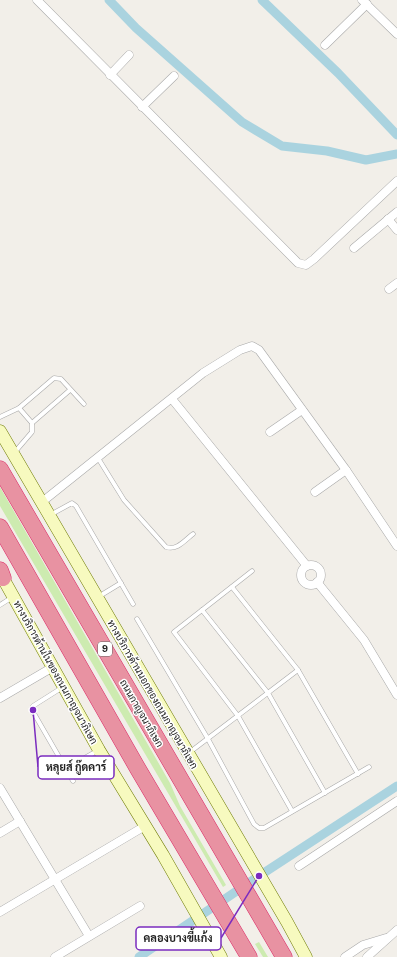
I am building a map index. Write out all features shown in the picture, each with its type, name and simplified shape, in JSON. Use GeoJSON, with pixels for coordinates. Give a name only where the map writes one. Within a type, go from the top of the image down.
{"type":"FeatureCollection","features":[{"type":"Feature","properties":{"kind":"highway","name":"ถนนกาญจนาภิเษก"},"geometry":{"type":"LineString","coordinates":[[0,469],[284,957]]}},
{"type":"Feature","properties":{"kind":"highway"},"geometry":{"type":"LineString","coordinates":[[0,527],[182,844],[247,953]]}},
{"type":"Feature","properties":{"kind":"main road","name":"ทางบริการด้านนอกของถนนกาญจนาภิเษก"},"geometry":{"type":"LineString","coordinates":[[0,431],[98,597],[187,754],[287,922],[306,957]]}},
{"type":"Feature","properties":{"kind":"main road","name":"ทางบริการด้านในของถนนกาญจนาภิเษก"},"geometry":{"type":"LineString","coordinates":[[1,574],[99,750],[163,855],[221,957]]}},
{"type":"Feature","properties":{"kind":"street"},"geometry":{"type":"LineString","coordinates":[[37,0],[298,263],[306,265],[327,248],[397,181]]}},
{"type":"Feature","properties":{"kind":"street"},"geometry":{"type":"LineString","coordinates":[[325,45],[364,2],[397,34]]}},
{"type":"Feature","properties":{"kind":"street"},"geometry":{"type":"LineString","coordinates":[[110,75],[129,54]]}},
{"type":"Feature","properties":{"kind":"street"},"geometry":{"type":"LineString","coordinates":[[142,107],[174,76]]}},
{"type":"Feature","properties":{"kind":"street"},"geometry":{"type":"LineString","coordinates":[[354,248],[397,212]]}},
{"type":"Feature","properties":{"kind":"street"},"geometry":{"type":"LineString","coordinates":[[388,219],[397,230]]}},
{"type":"Feature","properties":{"kind":"street"},"geometry":{"type":"LineString","coordinates":[[389,289],[397,283]]}},
{"type":"Feature","properties":{"kind":"street"},"geometry":{"type":"LineString","coordinates":[[42,502],[203,373],[240,350],[252,346],[259,350],[346,470],[397,546]]}},
{"type":"Feature","properties":{"kind":"street"},"geometry":{"type":"LineString","coordinates":[[172,399],[307,566]]}},
{"type":"Feature","properties":{"kind":"street"},"geometry":{"type":"LineString","coordinates":[[270,432],[302,410]]}},
{"type":"Feature","properties":{"kind":"street"},"geometry":{"type":"LineString","coordinates":[[315,492],[346,470]]}},
{"type":"Feature","properties":{"kind":"street"},"geometry":{"type":"LineString","coordinates":[[307,566],[318,568],[321,575],[317,582],[310,585],[302,580],[302,570],[307,566]]}},
{"type":"Feature","properties":{"kind":"street"},"geometry":{"type":"LineString","coordinates":[[317,582],[364,640],[397,695]]}},
{"type":"Feature","properties":{"kind":"street"},"geometry":{"type":"LineString","coordinates":[[0,698],[53,667]]}},
{"type":"Feature","properties":{"kind":"street"},"geometry":{"type":"LineString","coordinates":[[0,788],[89,936]]}},
{"type":"Feature","properties":{"kind":"street"},"geometry":{"type":"LineString","coordinates":[[299,866],[397,801]]}},
{"type":"Feature","properties":{"kind":"street"},"geometry":{"type":"LineString","coordinates":[[0,833],[20,821]]}},
{"type":"Feature","properties":{"kind":"street"},"geometry":{"type":"LineString","coordinates":[[0,912],[145,826]]}},
{"type":"Feature","properties":{"kind":"street"},"geometry":{"type":"LineString","coordinates":[[55,957],[140,906]]}},
{"type":"Feature","properties":{"kind":"street"},"geometry":{"type":"LineString","coordinates":[[364,945],[369,956],[386,938],[397,930]]}},
{"type":"Feature","properties":{"kind":"street"},"geometry":{"type":"LineString","coordinates":[[345,957],[364,945],[386,938]]}},
{"type":"Feature","properties":{"kind":"lane"},"geometry":{"type":"LineString","coordinates":[[0,417],[19,408],[54,378],[61,380],[84,404]]}},
{"type":"Feature","properties":{"kind":"lane"},"geometry":{"type":"LineString","coordinates":[[32,423],[70,390]]}},
{"type":"Feature","properties":{"kind":"lane"},"geometry":{"type":"LineString","coordinates":[[13,453],[32,432],[32,423],[19,408]]}},
{"type":"Feature","properties":{"kind":"lane"},"geometry":{"type":"LineString","coordinates":[[98,458],[124,500],[141,517],[166,547],[177,547],[193,534]]}},
{"type":"Feature","properties":{"kind":"lane"},"geometry":{"type":"LineString","coordinates":[[50,515],[68,504],[72,503],[76,506],[133,604]]}},
{"type":"Feature","properties":{"kind":"lane"},"geometry":{"type":"LineString","coordinates":[[252,571],[175,631],[175,634],[238,716],[292,811]]}},
{"type":"Feature","properties":{"kind":"lane"},"geometry":{"type":"LineString","coordinates":[[98,597],[121,583]]}},
{"type":"Feature","properties":{"kind":"lane"},"geometry":{"type":"LineString","coordinates":[[232,587],[298,670],[358,774]]}},
{"type":"Feature","properties":{"kind":"lane"},"geometry":{"type":"LineString","coordinates":[[0,605],[14,597]]}},
{"type":"Feature","properties":{"kind":"lane"},"geometry":{"type":"LineString","coordinates":[[202,610],[268,693],[325,792]]}},
{"type":"Feature","properties":{"kind":"lane"},"geometry":{"type":"LineString","coordinates":[[137,619],[208,739],[254,824],[259,828],[264,828],[369,767]]}},
{"type":"Feature","properties":{"kind":"lane"},"geometry":{"type":"LineString","coordinates":[[187,754],[298,670]]}},
{"type":"Feature","properties":{"kind":"lane"},"geometry":{"type":"LineString","coordinates":[[64,686],[33,706],[32,710],[73,781]]}},
{"type":"Feature","properties":{"kind":"lane"},"geometry":{"type":"LineString","coordinates":[[65,769],[99,750]]}},
{"type":"Feature","properties":{"kind":"green space"},"geometry":{"type":"Polygon","coordinates":[[[0,487],[170,783],[180,806],[226,885],[223,887],[0,506],[0,487]]]}},
{"type":"Feature","properties":{"kind":"green space"},"geometry":{"type":"Polygon","coordinates":[[[259,942],[268,957],[263,957],[255,944],[259,942]]]}},
{"type":"Feature","properties":{"kind":"waterway"},"geometry":{"type":"LineString","coordinates":[[109,0],[136,28],[242,122],[282,146],[327,151],[366,160],[397,154]]}},
{"type":"Feature","properties":{"kind":"waterway"},"geometry":{"type":"LineString","coordinates":[[262,0],[338,73],[397,135]]}},
{"type":"Feature","properties":{"kind":"waterway"},"geometry":{"type":"LineString","coordinates":[[139,957],[259,876],[397,786]]}},
{"type":"Feature","properties":{"kind":"place","name":"หลุยส์ กู๊ดคาร์"},"geometry":{"type":"Point","coordinates":[33,710]}},
{"type":"Feature","properties":{"kind":"place","name":"คลองบางขี้แก้ง"},"geometry":{"type":"Point","coordinates":[259,876]}}]}
